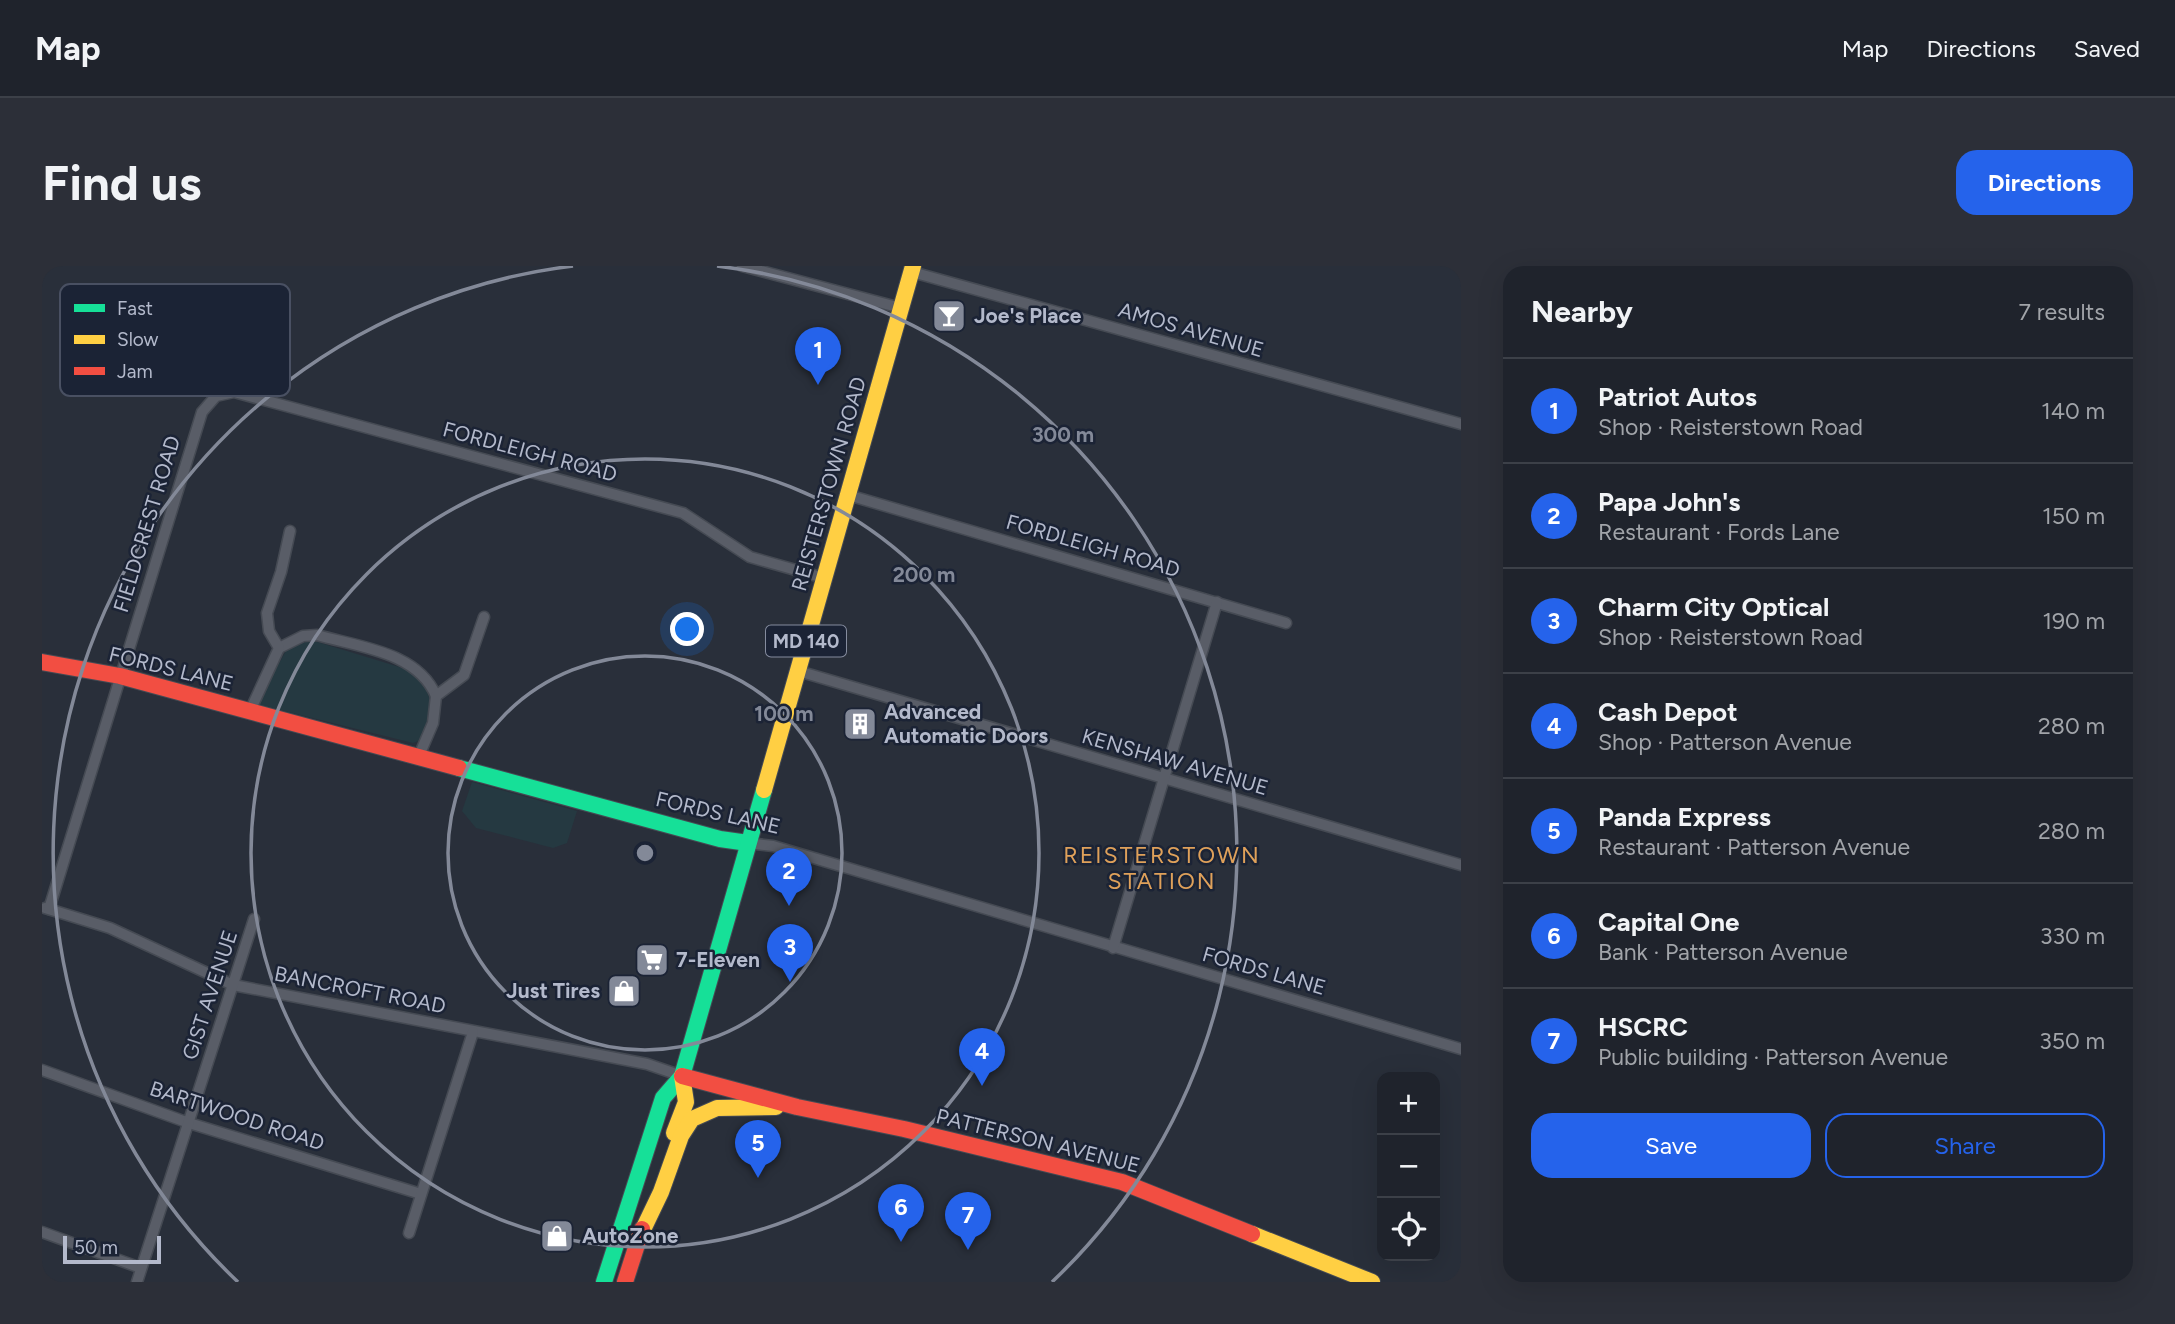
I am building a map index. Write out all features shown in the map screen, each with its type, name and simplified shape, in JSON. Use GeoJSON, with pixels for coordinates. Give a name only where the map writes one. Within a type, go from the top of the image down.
{"type":"FeatureCollection","features":[{"type":"Feature","properties":{"kind":"main road","name":"REISTERSTOWN ROAD"},"geometry":{"type":"LineString","coordinates":[[604,1282],[663,1098],[681,1076],[912,269]]}},
{"type":"Feature","properties":{"kind":"main road","name":"FORDS LANE"},"geometry":{"type":"LineString","coordinates":[[42,662],[120,676],[720,839],[748,843]]}},
{"type":"Feature","properties":{"kind":"main road","name":"REISTERSTOWN ROAD"},"geometry":{"type":"LineString","coordinates":[[625,1282],[669,1144],[686,1102],[681,1076]]}},
{"type":"Feature","properties":{"kind":"main road","name":"PATTERSON AVENUE"},"geometry":{"type":"LineString","coordinates":[[681,1076],[797,1107],[904,1129],[1122,1182],[1372,1282]]}},
{"type":"Feature","properties":{"kind":"main road"},"geometry":{"type":"LineString","coordinates":[[638,1240],[663,1187],[683,1132],[698,1114],[717,1109],[797,1107]]}},
{"type":"Feature","properties":{"kind":"street"},"geometry":{"type":"LineString","coordinates":[[742,266],[901,308]]}},
{"type":"Feature","properties":{"kind":"street","name":"AMOS AVENUE"},"geometry":{"type":"LineString","coordinates":[[912,269],[1461,424]]}},
{"type":"Feature","properties":{"kind":"street","name":"FIELDCREST ROAD"},"geometry":{"type":"LineString","coordinates":[[45,908],[202,412],[216,396]]}},
{"type":"Feature","properties":{"kind":"street","name":"FORDLEIGH ROAD"},"geometry":{"type":"LineString","coordinates":[[249,396],[683,513],[750,556],[824,578]]}},
{"type":"Feature","properties":{"kind":"street","name":"FORDLEIGH ROAD"},"geometry":{"type":"LineString","coordinates":[[848,495],[1286,623]]}},
{"type":"Feature","properties":{"kind":"street"},"geometry":{"type":"LineString","coordinates":[[279,648],[269,631],[267,612],[281,572],[290,531]]}},
{"type":"Feature","properties":{"kind":"street"},"geometry":{"type":"LineString","coordinates":[[1113,948],[1217,602]]}},
{"type":"Feature","properties":{"kind":"street"},"geometry":{"type":"LineString","coordinates":[[436,696],[464,675],[484,617]]}},
{"type":"Feature","properties":{"kind":"street"},"geometry":{"type":"LineString","coordinates":[[250,711],[279,648],[303,636],[317,635],[415,666],[431,684],[436,696],[433,723],[418,758]]}},
{"type":"Feature","properties":{"kind":"street","name":"KENSHAW AVENUE"},"geometry":{"type":"LineString","coordinates":[[797,671],[1461,865]]}},
{"type":"Feature","properties":{"kind":"street","name":"FORDS LANE"},"geometry":{"type":"LineString","coordinates":[[748,843],[773,846],[1461,1049]]}},
{"type":"Feature","properties":{"kind":"street","name":"BANCROFT ROAD"},"geometry":{"type":"LineString","coordinates":[[45,908],[110,928],[233,985],[647,1064],[681,1076]]}},
{"type":"Feature","properties":{"kind":"street","name":"GIST AVENUE"},"geometry":{"type":"LineString","coordinates":[[137,1282],[254,919]]}},
{"type":"Feature","properties":{"kind":"street"},"geometry":{"type":"LineString","coordinates":[[409,1233],[473,1032]]}},
{"type":"Feature","properties":{"kind":"street","name":"BARTWOOD ROAD"},"geometry":{"type":"LineString","coordinates":[[42,1070],[189,1123],[421,1194]]}},
{"type":"Feature","properties":{"kind":"street"},"geometry":{"type":"LineString","coordinates":[[42,1232],[141,1268]]}},
{"type":"Feature","properties":{"kind":"shaded area"},"geometry":{"type":"Polygon","coordinates":[[[311,640],[419,673],[430,700],[430,715],[419,741],[413,743],[256,704],[287,649],[311,640]]]}},
{"type":"Feature","properties":{"kind":"shaded area"},"geometry":{"type":"Polygon","coordinates":[[[472,782],[577,811],[567,843],[553,848],[476,828],[462,811],[472,782]]]}},
{"type":"Feature","properties":{"kind":"traffic: fast"},"geometry":{"type":"LineString","coordinates":[[459,768],[720,839],[748,843]]}},
{"type":"Feature","properties":{"kind":"traffic: fast"},"geometry":{"type":"LineString","coordinates":[[604,1282],[663,1098],[682,1076],[764,790]]}},
{"type":"Feature","properties":{"kind":"traffic: slow"},"geometry":{"type":"LineString","coordinates":[[764,790],[913,266]]}},
{"type":"Feature","properties":{"kind":"traffic: slow"},"geometry":{"type":"LineString","coordinates":[[674,1133],[686,1102],[682,1076]]}},
{"type":"Feature","properties":{"kind":"traffic: slow"},"geometry":{"type":"LineString","coordinates":[[638,1240],[661,1192],[681,1136],[692,1119],[717,1108],[776,1107]]}},
{"type":"Feature","properties":{"kind":"traffic: slow"},"geometry":{"type":"LineString","coordinates":[[1252,1234],[1372,1282]]}},
{"type":"Feature","properties":{"kind":"traffic: jam"},"geometry":{"type":"LineString","coordinates":[[42,662],[120,676],[459,768]]}},
{"type":"Feature","properties":{"kind":"traffic: jam"},"geometry":{"type":"LineString","coordinates":[[682,1076],[797,1107],[904,1129],[1122,1182],[1252,1234]]}},
{"type":"Feature","properties":{"kind":"traffic: jam"},"geometry":{"type":"LineString","coordinates":[[625,1282],[642,1229]]}},
{"type":"Feature","properties":{"kind":"place","name":"Joe's Place"},"geometry":{"type":"Point","coordinates":[949,316]}},
{"type":"Feature","properties":{"kind":"place","name":"Patriot Autos"},"geometry":{"type":"Point","coordinates":[818,385]}},
{"type":"Feature","properties":{"kind":"place","name":"Advanced Automatic Doors"},"geometry":{"type":"Point","coordinates":[860,724]}},
{"type":"Feature","properties":{"kind":"place","name":"Papa John's"},"geometry":{"type":"Point","coordinates":[789,906]}},
{"type":"Feature","properties":{"kind":"place","name":"7-Eleven"},"geometry":{"type":"Point","coordinates":[652,960]}},
{"type":"Feature","properties":{"kind":"place","name":"Charm City Optical"},"geometry":{"type":"Point","coordinates":[790,982]}},
{"type":"Feature","properties":{"kind":"place","name":"Just Tires"},"geometry":{"type":"Point","coordinates":[624,991]}},
{"type":"Feature","properties":{"kind":"place","name":"Cash Depot"},"geometry":{"type":"Point","coordinates":[982,1086]}},
{"type":"Feature","properties":{"kind":"place","name":"Panda Express"},"geometry":{"type":"Point","coordinates":[758,1178]}},
{"type":"Feature","properties":{"kind":"place","name":"AutoZone"},"geometry":{"type":"Point","coordinates":[557,1236]}},
{"type":"Feature","properties":{"kind":"place","name":"Capital One"},"geometry":{"type":"Point","coordinates":[901,1242]}},
{"type":"Feature","properties":{"kind":"place","name":"HSCRC"},"geometry":{"type":"Point","coordinates":[968,1250]}},
{"type":"Feature","properties":{"kind":"district","name":"REISTERSTOWN STATION"},"geometry":{"type":"Point","coordinates":[1162,868]}}]}
